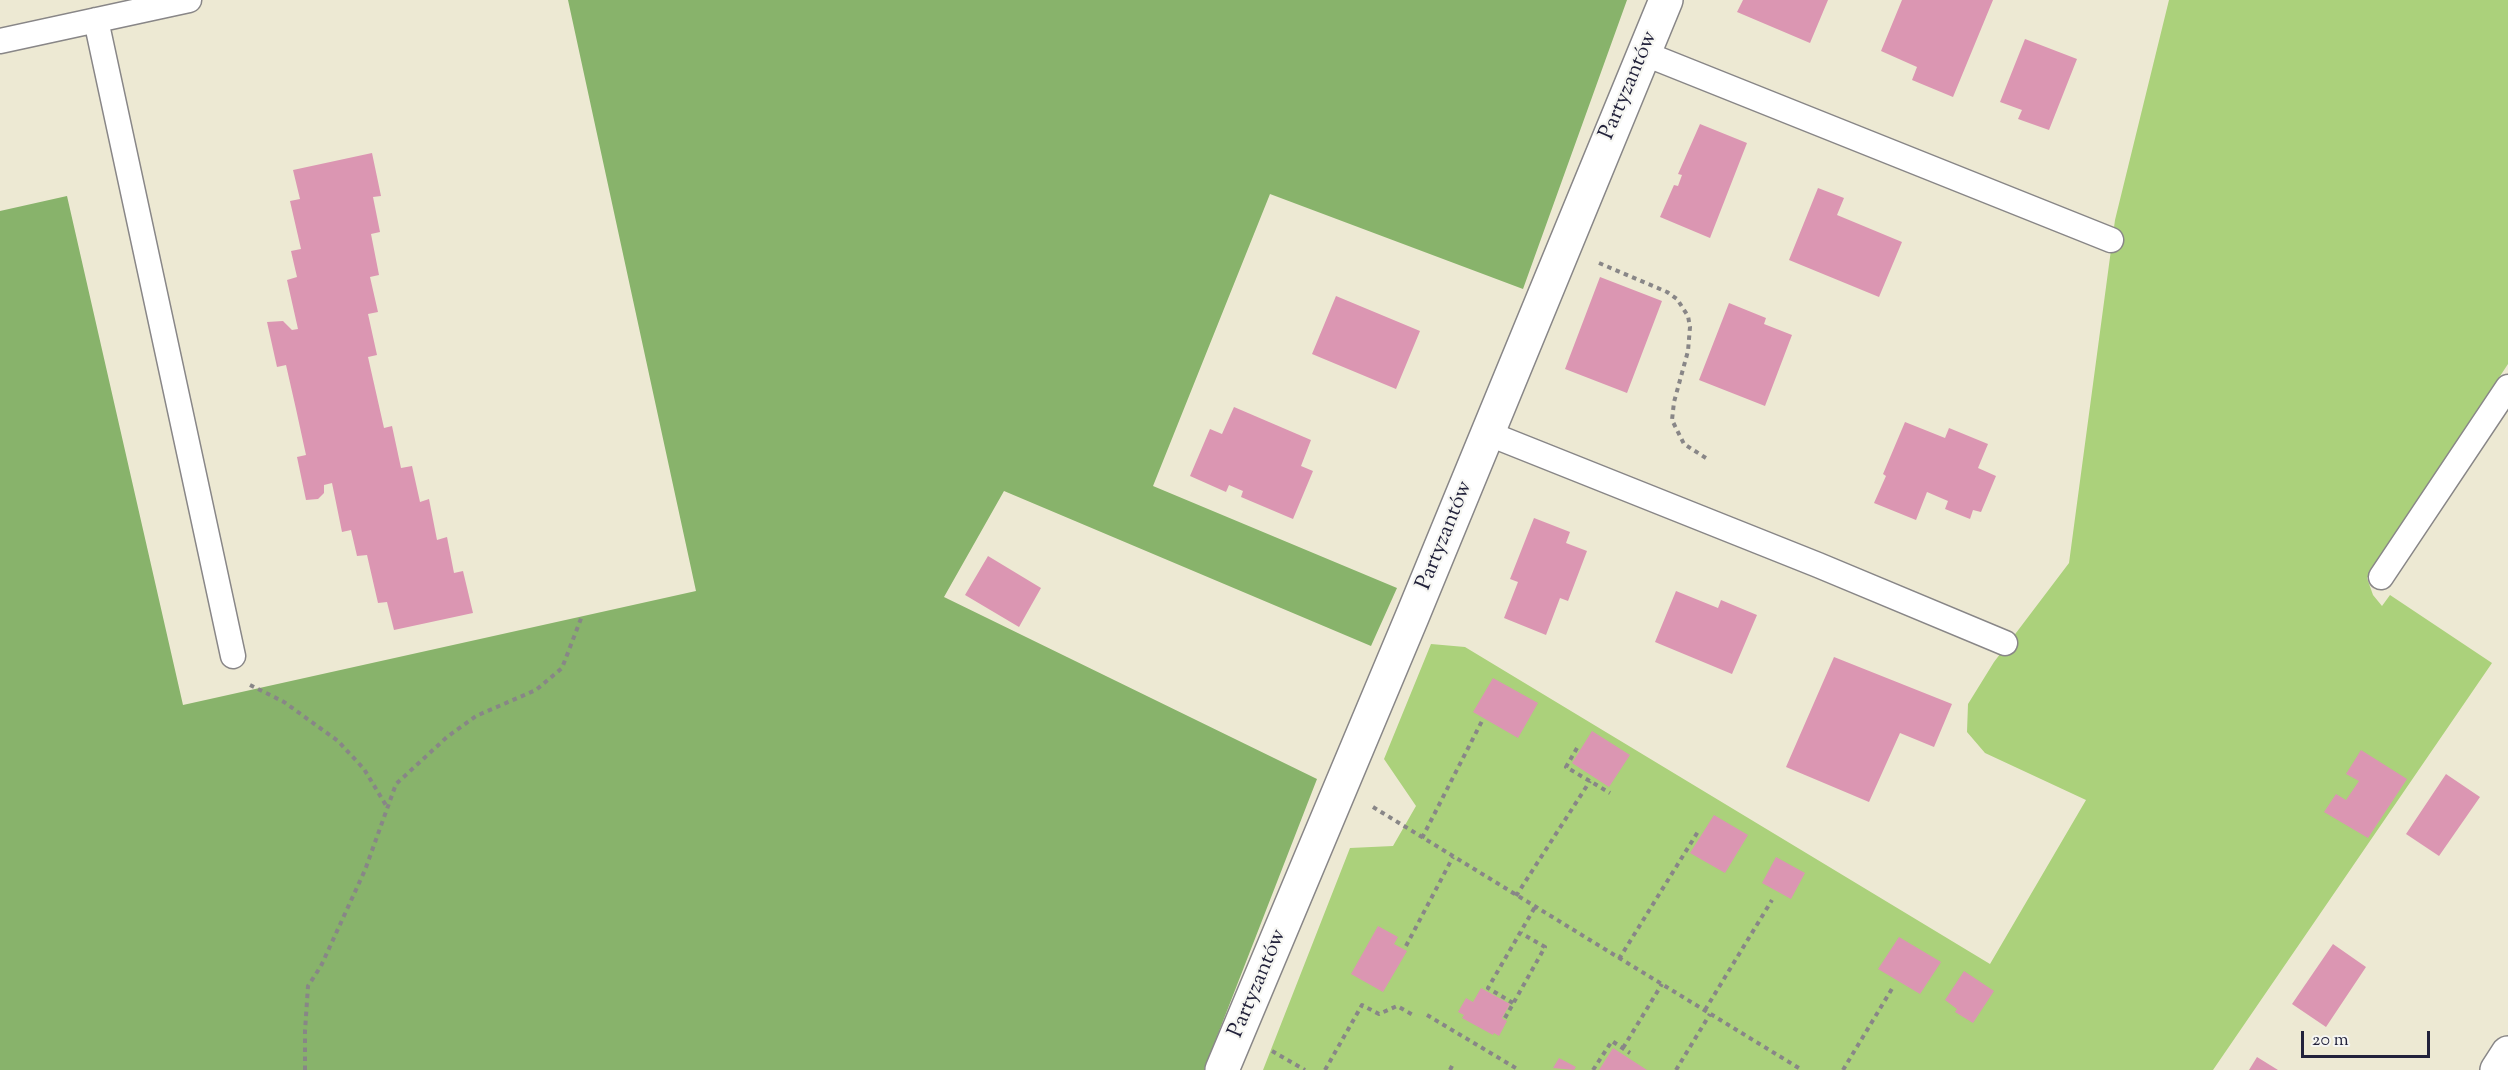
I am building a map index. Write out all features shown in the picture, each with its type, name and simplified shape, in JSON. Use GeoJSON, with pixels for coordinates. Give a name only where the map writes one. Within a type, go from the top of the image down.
{"type":"FeatureCollection","features":[{"type":"Feature","properties":{"kind":"street","name":"Partyzantów"},"geometry":{"type":"LineString","coordinates":[[1222,1070],[1341,788],[1666,0]]}},
{"type":"Feature","properties":{"kind":"street"},"geometry":{"type":"LineString","coordinates":[[2497,1070],[2508,1053]]}},
{"type":"Feature","properties":{"kind":"lane"},"geometry":{"type":"LineString","coordinates":[[0,41],[189,0]]}},
{"type":"Feature","properties":{"kind":"lane"},"geometry":{"type":"LineString","coordinates":[[96,20],[233,656]]}},
{"type":"Feature","properties":{"kind":"lane"},"geometry":{"type":"LineString","coordinates":[[1643,53],[2111,240]]}},
{"type":"Feature","properties":{"kind":"lane"},"geometry":{"type":"LineString","coordinates":[[2381,577],[2508,387]]}},
{"type":"Feature","properties":{"kind":"lane"},"geometry":{"type":"LineString","coordinates":[[1487,433],[1818,565],[2005,643]]}},
{"type":"Feature","properties":{"kind":"path"},"geometry":{"type":"LineString","coordinates":[[1562,249],[1657,287],[1677,299],[1688,316],[1690,336],[1674,402],[1672,420],[1684,444],[1709,460]]}},
{"type":"Feature","properties":{"kind":"path"},"geometry":{"type":"LineString","coordinates":[[305,1070],[308,986],[321,966],[365,870],[396,784],[447,737],[476,716],[536,690],[562,668],[582,616]]}},
{"type":"Feature","properties":{"kind":"path"},"geometry":{"type":"LineString","coordinates":[[233,656],[233,666],[238,677],[255,689],[284,702],[338,741],[364,769],[388,807]]}},
{"type":"Feature","properties":{"kind":"path"},"geometry":{"type":"LineString","coordinates":[[1422,838],[1482,721]]}},
{"type":"Feature","properties":{"kind":"path"},"geometry":{"type":"LineString","coordinates":[[1577,748],[1566,767],[1610,793]]}},
{"type":"Feature","properties":{"kind":"path"},"geometry":{"type":"LineString","coordinates":[[1516,896],[1590,781]]}},
{"type":"Feature","properties":{"kind":"path"},"geometry":{"type":"LineString","coordinates":[[1341,788],[1802,1070]]}},
{"type":"Feature","properties":{"kind":"path"},"geometry":{"type":"LineString","coordinates":[[1619,959],[1700,830]]}},
{"type":"Feature","properties":{"kind":"path"},"geometry":{"type":"LineString","coordinates":[[1406,946],[1453,857]]}},
{"type":"Feature","properties":{"kind":"path"},"geometry":{"type":"LineString","coordinates":[[1705,1010],[1772,900]]}},
{"type":"Feature","properties":{"kind":"path"},"geometry":{"type":"LineString","coordinates":[[1513,1003],[1488,988],[1535,907]]}},
{"type":"Feature","properties":{"kind":"path"},"geometry":{"type":"LineString","coordinates":[[1505,1018],[1545,947],[1520,933]]}},
{"type":"Feature","properties":{"kind":"path"},"geometry":{"type":"LineString","coordinates":[[1623,1048],[1662,984]]}},
{"type":"Feature","properties":{"kind":"path"},"geometry":{"type":"LineString","coordinates":[[1843,1070],[1893,987]]}},
{"type":"Feature","properties":{"kind":"path"},"geometry":{"type":"LineString","coordinates":[[1325,1070],[1362,1005],[1378,1014],[1397,1006],[1415,1016]]}},
{"type":"Feature","properties":{"kind":"path"},"geometry":{"type":"LineString","coordinates":[[1676,1070],[1710,1014]]}},
{"type":"Feature","properties":{"kind":"path"},"geometry":{"type":"LineString","coordinates":[[1427,1015],[1519,1070]]}},
{"type":"Feature","properties":{"kind":"path"},"geometry":{"type":"LineString","coordinates":[[1593,1070],[1612,1041],[1630,1053]]}},
{"type":"Feature","properties":{"kind":"path"},"geometry":{"type":"LineString","coordinates":[[1450,1070],[1453,1064]]}},
{"type":"Feature","properties":{"kind":"green space"},"geometry":{"type":"Polygon","coordinates":[[[568,0],[1627,0],[1523,289],[1270,194],[1153,486],[1397,588],[1371,646],[1004,491],[944,597],[1317,779],[1204,1070],[0,1070],[0,211],[67,196],[183,705],[696,591],[568,0]]]}},
{"type":"Feature","properties":{"kind":"green space"},"geometry":{"type":"Polygon","coordinates":[[[2169,0],[2508,0],[2508,364],[2367,578],[2373,595],[2382,606],[2390,595],[2492,663],[2213,1070],[1263,1070],[1350,848],[1393,846],[1416,806],[1384,759],[1431,644],[1465,647],[1990,964],[2086,800],[1985,753],[1967,732],[1968,704],[1994,662],[2069,563],[2115,220],[2169,0]]]}},
{"type":"Feature","properties":{"kind":"building"},"geometry":{"type":"Polygon","coordinates":[[[1743,0],[1828,0],[1810,43],[1737,12],[1743,0]]]}},
{"type":"Feature","properties":{"kind":"building"},"geometry":{"type":"Polygon","coordinates":[[[1902,0],[1993,0],[1953,97],[1912,80],[1917,67],[1881,51],[1902,0]]]}},
{"type":"Feature","properties":{"kind":"building"},"geometry":{"type":"Polygon","coordinates":[[[2025,39],[2077,59],[2049,130],[2018,119],[2022,110],[2000,102],[2025,39]]]}},
{"type":"Feature","properties":{"kind":"building"},"geometry":{"type":"Polygon","coordinates":[[[1700,124],[1747,143],[1710,238],[1660,217],[1674,185],[1678,186],[1682,175],[1678,174],[1700,124]]]}},
{"type":"Feature","properties":{"kind":"building"},"geometry":{"type":"Polygon","coordinates":[[[372,153],[381,196],[373,197],[380,232],[371,234],[379,275],[370,277],[378,312],[368,314],[377,355],[368,357],[384,428],[392,426],[401,468],[412,466],[420,502],[429,499],[437,540],[447,537],[454,573],[463,571],[473,613],[394,630],[387,602],[378,603],[367,555],[357,556],[351,530],[342,532],[332,483],[324,485],[324,493],[318,499],[306,500],[297,457],[306,455],[296,409],[286,365],[277,367],[267,322],[283,321],[292,330],[298,329],[287,280],[297,277],[291,251],[301,249],[290,201],[300,199],[293,170],[372,153]]]}},
{"type":"Feature","properties":{"kind":"building"},"geometry":{"type":"Polygon","coordinates":[[[1818,188],[1844,198],[1837,215],[1902,242],[1879,297],[1789,260],[1818,188]]]}},
{"type":"Feature","properties":{"kind":"building"},"geometry":{"type":"Polygon","coordinates":[[[1600,277],[1662,301],[1627,393],[1565,369],[1600,277]]]}},
{"type":"Feature","properties":{"kind":"building"},"geometry":{"type":"Polygon","coordinates":[[[1336,296],[1420,331],[1396,389],[1312,354],[1336,296]]]}},
{"type":"Feature","properties":{"kind":"building"},"geometry":{"type":"Polygon","coordinates":[[[1729,303],[1766,318],[1764,324],[1792,335],[1765,406],[1699,380],[1729,303]]]}},
{"type":"Feature","properties":{"kind":"building"},"geometry":{"type":"Polygon","coordinates":[[[1234,407],[1311,440],[1301,466],[1313,471],[1293,519],[1241,497],[1243,491],[1229,485],[1226,492],[1190,476],[1210,429],[1222,434],[1234,407]]]}},
{"type":"Feature","properties":{"kind":"building"},"geometry":{"type":"Polygon","coordinates":[[[1905,422],[1945,438],[1949,428],[1988,444],[1978,468],[1996,476],[1981,512],[1973,510],[1970,519],[1945,509],[1948,501],[1927,492],[1916,520],[1874,503],[1886,476],[1883,474],[1905,422]]]}},
{"type":"Feature","properties":{"kind":"building"},"geometry":{"type":"Polygon","coordinates":[[[1534,518],[1570,532],[1566,543],[1587,551],[1568,601],[1560,598],[1546,635],[1504,618],[1518,582],[1510,579],[1534,518]]]}},
{"type":"Feature","properties":{"kind":"building"},"geometry":{"type":"Polygon","coordinates":[[[988,556],[1041,588],[1019,627],[965,595],[988,556]]]}},
{"type":"Feature","properties":{"kind":"building"},"geometry":{"type":"Polygon","coordinates":[[[1676,591],[1718,608],[1721,600],[1757,615],[1732,674],[1655,642],[1676,591]]]}},
{"type":"Feature","properties":{"kind":"building"},"geometry":{"type":"Polygon","coordinates":[[[1834,657],[1952,704],[1934,747],[1900,733],[1869,802],[1786,767],[1834,657]]]}},
{"type":"Feature","properties":{"kind":"building"},"geometry":{"type":"Polygon","coordinates":[[[1493,678],[1538,703],[1518,738],[1473,712],[1493,678]]]}},
{"type":"Feature","properties":{"kind":"building"},"geometry":{"type":"Polygon","coordinates":[[[1592,731],[1630,755],[1609,787],[1572,763],[1592,731]]]}},
{"type":"Feature","properties":{"kind":"building"},"geometry":{"type":"Polygon","coordinates":[[[2361,750],[2407,779],[2368,838],[2324,812],[2336,794],[2346,800],[2359,781],[2346,774],[2361,750]]]}},
{"type":"Feature","properties":{"kind":"building"},"geometry":{"type":"Polygon","coordinates":[[[2446,774],[2480,797],[2439,856],[2406,834],[2446,774]]]}},
{"type":"Feature","properties":{"kind":"building"},"geometry":{"type":"Polygon","coordinates":[[[1714,815],[1748,835],[1725,873],[1690,853],[1714,815]]]}},
{"type":"Feature","properties":{"kind":"building"},"geometry":{"type":"Polygon","coordinates":[[[1776,857],[1805,873],[1791,899],[1762,883],[1776,857]]]}},
{"type":"Feature","properties":{"kind":"building"},"geometry":{"type":"Polygon","coordinates":[[[1378,926],[1398,937],[1394,944],[1407,951],[1383,992],[1351,974],[1378,926]]]}},
{"type":"Feature","properties":{"kind":"building"},"geometry":{"type":"Polygon","coordinates":[[[1899,937],[1941,962],[1920,994],[1878,969],[1899,937]]]}},
{"type":"Feature","properties":{"kind":"building"},"geometry":{"type":"Polygon","coordinates":[[[2333,944],[2366,967],[2326,1027],[2292,1004],[2333,944]]]}},
{"type":"Feature","properties":{"kind":"building"},"geometry":{"type":"Polygon","coordinates":[[[1964,971],[1994,991],[1973,1023],[1955,1012],[1957,1009],[1945,1000],[1964,971]]]}},
{"type":"Feature","properties":{"kind":"building"},"geometry":{"type":"Polygon","coordinates":[[[1481,988],[1510,1004],[1502,1018],[1507,1021],[1499,1036],[1462,1018],[1464,1015],[1458,1012],[1466,998],[1473,1002],[1481,988]]]}},
{"type":"Feature","properties":{"kind":"building"},"geometry":{"type":"Polygon","coordinates":[[[1613,1048],[1647,1070],[1599,1070],[1613,1048]]]}},
{"type":"Feature","properties":{"kind":"building"},"geometry":{"type":"Polygon","coordinates":[[[2257,1057],[2278,1070],[2249,1070],[2257,1057]]]}},
{"type":"Feature","properties":{"kind":"building"},"geometry":{"type":"Polygon","coordinates":[[[1559,1058],[1576,1067],[1574,1070],[1553,1068],[1559,1058]]]}}]}
